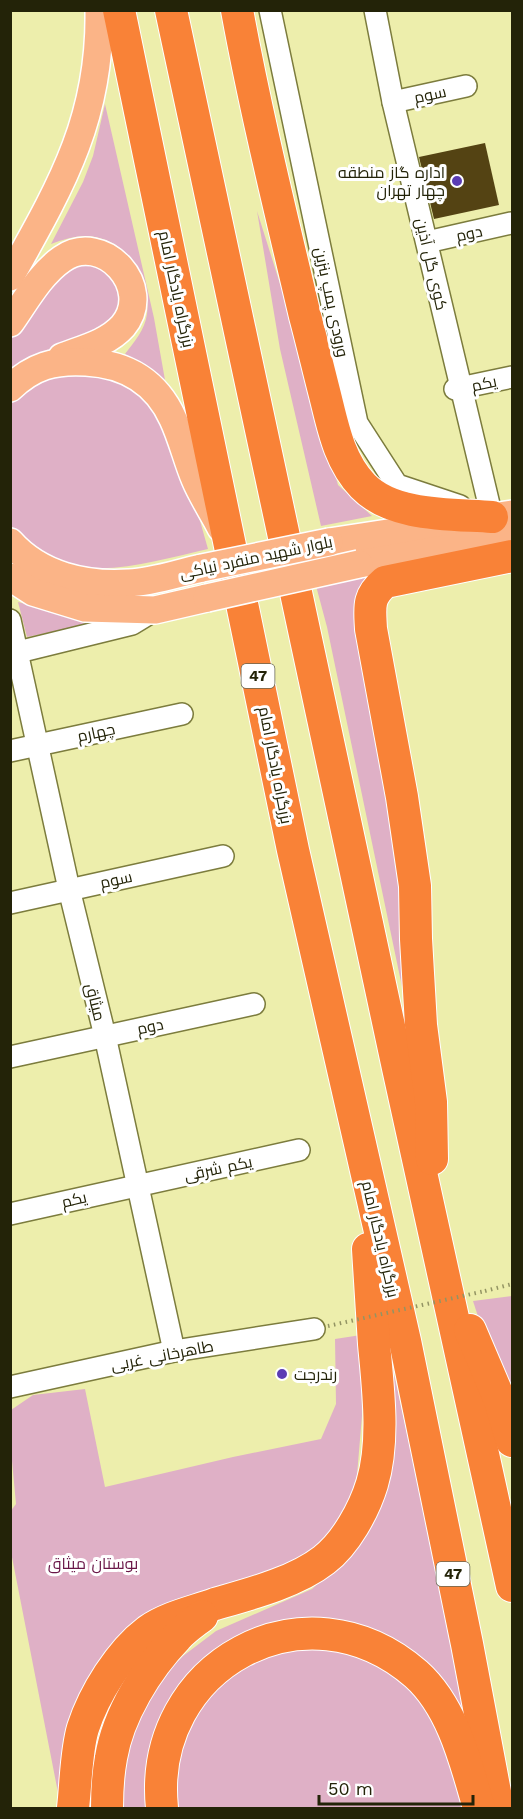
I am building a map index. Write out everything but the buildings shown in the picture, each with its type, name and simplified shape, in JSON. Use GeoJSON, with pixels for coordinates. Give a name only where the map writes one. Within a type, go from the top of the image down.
{"type":"FeatureCollection","features":[{"type":"Feature","properties":{"kind":"highway","name":"بزرگراه یادگار امام"},"geometry":{"type":"LineString","coordinates":[[119,10],[293,850],[405,1341],[498,1809]]}},
{"type":"Feature","properties":{"kind":"highway"},"geometry":{"type":"LineString","coordinates":[[171,10],[455,1328],[513,1586]]}},
{"type":"Feature","properties":{"kind":"highway"},"geometry":{"type":"LineString","coordinates":[[237,10],[306,319],[337,441],[349,468],[364,487],[393,505],[422,512],[506,522]]}},
{"type":"Feature","properties":{"kind":"highway"},"geometry":{"type":"LineString","coordinates":[[513,556],[385,582],[376,589],[369,604],[371,629],[402,797],[415,886],[421,1025],[431,1102],[437,1243],[499,1398],[513,1441]]}},
{"type":"Feature","properties":{"kind":"highway"},"geometry":{"type":"LineString","coordinates":[[73,1809],[83,1729],[95,1699],[111,1671],[148,1631],[175,1616],[297,1576],[325,1560],[345,1537],[372,1484],[378,1446],[379,1398],[362,1156]]}},
{"type":"Feature","properties":{"kind":"highway"},"geometry":{"type":"LineString","coordinates":[[107,1809],[111,1756],[118,1730],[129,1704],[177,1636],[216,1604]]}},
{"type":"Feature","properties":{"kind":"highway"},"geometry":{"type":"LineString","coordinates":[[162,1809],[161,1774],[166,1744],[178,1714],[194,1690],[211,1672],[248,1648],[271,1639],[298,1634],[332,1634],[361,1641],[386,1651],[417,1675],[440,1703],[459,1742],[479,1809]]}},
{"type":"Feature","properties":{"kind":"main road"},"geometry":{"type":"LineString","coordinates":[[10,277],[52,204],[77,147],[93,91],[97,64],[99,10]]}},
{"type":"Feature","properties":{"kind":"main road"},"geometry":{"type":"LineString","coordinates":[[10,323],[51,267],[63,258],[73,254],[96,253],[117,263],[125,271],[131,288],[132,307],[123,326],[101,342],[47,363]]}},
{"type":"Feature","properties":{"kind":"main road","name":"بلوار شهید منفرد نیاکی"},"geometry":{"type":"LineString","coordinates":[[10,388],[21,378],[47,363],[79,361],[107,363],[128,370],[157,395],[172,417],[195,481],[228,540]]}},
{"type":"Feature","properties":{"kind":"main road","name":"بلوار شهید منفرد نیاکی"},"geometry":{"type":"LineString","coordinates":[[10,542],[28,559],[52,573],[88,583],[130,583],[329,542],[506,522]]}},
{"type":"Feature","properties":{"kind":"main road","name":"بلوار شهید منفرد نیاکی"},"geometry":{"type":"LineString","coordinates":[[10,577],[33,592],[84,608],[155,610],[359,564],[506,522]]}},
{"type":"Feature","properties":{"kind":"street","name":"ورودی پمپ بنزین"},"geometry":{"type":"LineString","coordinates":[[270,10],[357,423],[397,485],[506,522]]}},
{"type":"Feature","properties":{"kind":"street","name":"کوی گل آذین"},"geometry":{"type":"LineString","coordinates":[[375,10],[393,102],[427,242],[458,389],[506,522]]}},
{"type":"Feature","properties":{"kind":"street","name":"سوم"},"geometry":{"type":"LineString","coordinates":[[393,102],[466,86]]}},
{"type":"Feature","properties":{"kind":"street","name":"دوم"},"geometry":{"type":"LineString","coordinates":[[427,242],[511,223]]}},
{"type":"Feature","properties":{"kind":"street","name":"یکم"},"geometry":{"type":"LineString","coordinates":[[458,389],[513,377]]}},
{"type":"Feature","properties":{"kind":"street"},"geometry":{"type":"LineString","coordinates":[[15,654],[132,624],[155,610]]}},
{"type":"Feature","properties":{"kind":"street","name":"میثاق"},"geometry":{"type":"LineString","coordinates":[[10,620],[15,654],[39,744],[69,889],[105,1036],[174,1351]]}},
{"type":"Feature","properties":{"kind":"street","name":"چهارم"},"geometry":{"type":"LineString","coordinates":[[10,751],[182,714]]}},
{"type":"Feature","properties":{"kind":"street","name":"سوم"},"geometry":{"type":"LineString","coordinates":[[10,903],[222,856]]}},
{"type":"Feature","properties":{"kind":"street","name":"دوم"},"geometry":{"type":"LineString","coordinates":[[10,1057],[254,1004]]}},
{"type":"Feature","properties":{"kind":"street","name":"یکم شرقی"},"geometry":{"type":"LineString","coordinates":[[137,1185],[299,1150]]}},
{"type":"Feature","properties":{"kind":"street","name":"یکم"},"geometry":{"type":"LineString","coordinates":[[10,1214],[137,1185]]}},
{"type":"Feature","properties":{"kind":"street","name":"طاهرخانی غربی"},"geometry":{"type":"LineString","coordinates":[[10,1387],[174,1351],[321,1327]]}},
{"type":"Feature","properties":{"kind":"path"},"geometry":{"type":"LineString","coordinates":[[321,1327],[513,1284]]}},
{"type":"Feature","properties":{"kind":"green space"},"geometry":{"type":"Polygon","coordinates":[[[105,104],[154,318],[165,380],[125,354],[142,331],[147,314],[147,300],[140,273],[124,251],[113,243],[86,236],[51,244],[83,182],[93,156],[105,104]]]}},
{"type":"Feature","properties":{"kind":"green space"},"geometry":{"type":"Polygon","coordinates":[[[257,211],[299,344],[338,485],[372,516],[321,526],[280,349],[257,211]]]}},
{"type":"Feature","properties":{"kind":"green space"},"geometry":{"type":"Polygon","coordinates":[[[98,261],[122,288],[116,322],[11,375],[11,333],[57,268],[98,261]]]}},
{"type":"Feature","properties":{"kind":"green space"},"geometry":{"type":"Polygon","coordinates":[[[95,370],[147,394],[189,482],[208,549],[138,565],[90,568],[68,564],[46,556],[26,542],[11,525],[11,401],[29,384],[56,374],[95,370]]]}},
{"type":"Feature","properties":{"kind":"green space"},"geometry":{"type":"Polygon","coordinates":[[[396,566],[375,581],[378,707],[425,1097],[327,627],[315,582],[396,566]]]}},
{"type":"Feature","properties":{"kind":"green space"},"geometry":{"type":"Polygon","coordinates":[[[18,602],[95,623],[27,637],[18,602]]]}},
{"type":"Feature","properties":{"kind":"green space"},"geometry":{"type":"Polygon","coordinates":[[[512,1296],[512,1422],[473,1301],[512,1296]]]}},
{"type":"Feature","properties":{"kind":"green space"},"geometry":{"type":"Polygon","coordinates":[[[383,1323],[488,1808],[388,1644],[223,1651],[149,1808],[120,1808],[124,1759],[140,1716],[170,1669],[216,1631],[312,1589],[348,1556],[383,1323]]]}},
{"type":"Feature","properties":{"kind":"green space","name":"بوستان میثاق"},"geometry":{"type":"Polygon","coordinates":[[[361,1335],[362,1416],[357,1475],[351,1495],[334,1530],[295,1567],[146,1620],[61,1808],[11,1552],[10,1512],[16,1504],[11,1450],[11,1410],[33,1395],[85,1389],[105,1487],[321,1439],[336,1404],[335,1339],[361,1335]]]}},
{"type":"Feature","properties":{"kind":"green space"},"geometry":{"type":"Polygon","coordinates":[[[302,1644],[374,1658],[428,1703],[470,1808],[171,1808],[174,1747],[224,1674],[302,1644]]]}},
{"type":"Feature","properties":{"kind":"place","name":"اداره گاز منطقه چهار تهران"},"geometry":{"type":"Point","coordinates":[457,181]}},
{"type":"Feature","properties":{"kind":"place","name":"رندرجت"},"geometry":{"type":"Point","coordinates":[282,1374]}}]}
